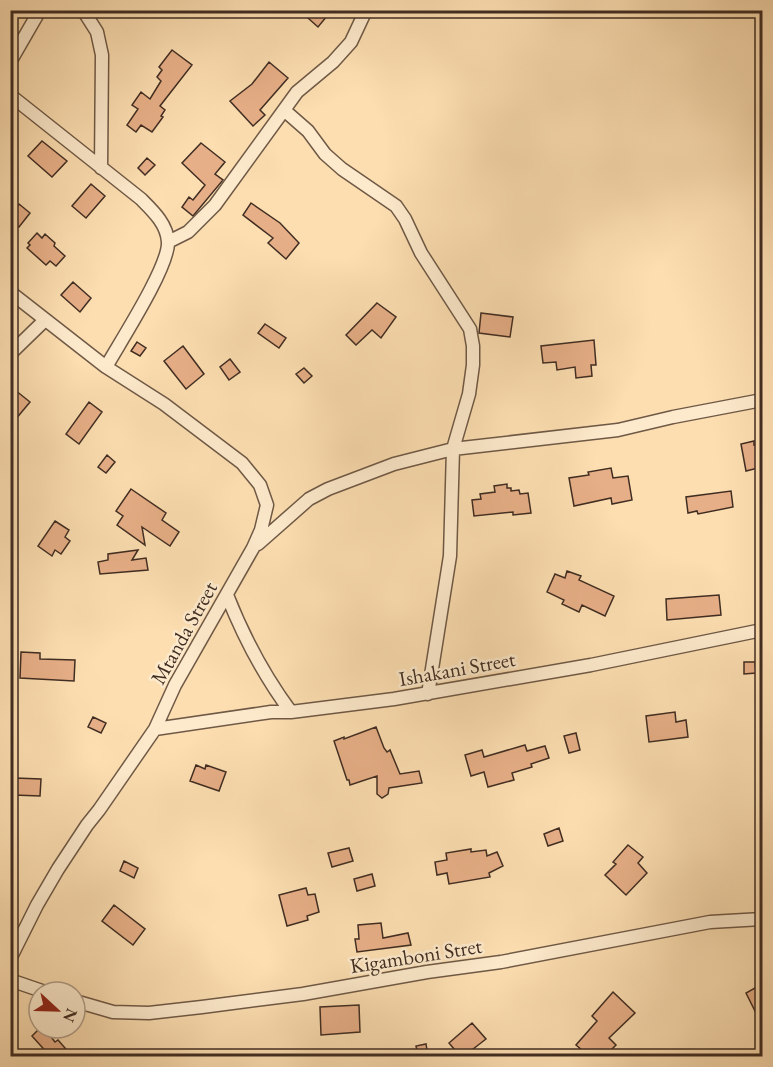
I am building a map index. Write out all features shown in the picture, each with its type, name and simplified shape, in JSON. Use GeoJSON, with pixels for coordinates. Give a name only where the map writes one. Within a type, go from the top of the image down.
{"type":"FeatureCollection","features":[{"type":"Feature","properties":{"kind":"street"},"geometry":{"type":"LineString","coordinates":[[10,62],[40,10]]}},
{"type":"Feature","properties":{"kind":"street"},"geometry":{"type":"LineString","coordinates":[[83,10],[97,32],[102,55],[101,168]]}},
{"type":"Feature","properties":{"kind":"street"},"geometry":{"type":"LineString","coordinates":[[168,242],[188,232],[214,206],[297,92],[333,62],[351,42],[366,10]]}},
{"type":"Feature","properties":{"kind":"street"},"geometry":{"type":"LineString","coordinates":[[10,94],[141,199],[160,219],[168,242],[161,265],[151,290],[106,367]]}},
{"type":"Feature","properties":{"kind":"street"},"geometry":{"type":"LineString","coordinates":[[284,110],[308,131],[325,154],[342,169],[396,206],[405,219],[421,253],[470,329],[473,346],[471,384],[453,449],[450,556],[428,694]]}},
{"type":"Feature","properties":{"kind":"street","name":"Mtanda Street"},"geometry":{"type":"LineString","coordinates":[[10,292],[106,367],[164,404],[242,463],[260,485],[267,505],[261,530],[253,549],[175,685],[155,729],[58,868],[12,954]]}},
{"type":"Feature","properties":{"kind":"street"},"geometry":{"type":"LineString","coordinates":[[10,354],[45,320]]}},
{"type":"Feature","properties":{"kind":"street"},"geometry":{"type":"LineString","coordinates":[[253,549],[301,506],[328,489],[394,464],[453,449],[618,430],[762,400]]}},
{"type":"Feature","properties":{"kind":"street"},"geometry":{"type":"LineString","coordinates":[[227,596],[240,630],[258,664],[291,712]]}},
{"type":"Feature","properties":{"kind":"street","name":"Ishakani Street"},"geometry":{"type":"LineString","coordinates":[[155,729],[271,712],[291,712],[428,694],[591,665],[762,630]]}},
{"type":"Feature","properties":{"kind":"street","name":"Kigamboni Stret"},"geometry":{"type":"LineString","coordinates":[[87,1004],[113,1012],[149,1013],[181,1010],[303,994],[427,972],[501,963],[710,922],[762,919]]}},
{"type":"Feature","properties":{"kind":"street"},"geometry":{"type":"LineString","coordinates":[[10,980],[27,986]]}},
{"type":"Feature","properties":{"kind":"building"},"geometry":{"type":"Polygon","coordinates":[[[299,10],[332,10],[318,27],[299,10]]]}},
{"type":"Feature","properties":{"kind":"building"},"geometry":{"type":"Polygon","coordinates":[[[172,50],[192,65],[160,106],[165,110],[161,116],[163,117],[152,132],[141,125],[136,132],[127,125],[138,109],[132,105],[141,92],[150,99],[161,81],[157,77],[162,70],[159,67],[172,50]]]}},
{"type":"Feature","properties":{"kind":"building"},"geometry":{"type":"Polygon","coordinates":[[[269,62],[288,78],[260,110],[265,115],[253,126],[230,101],[252,84],[269,62]]]}},
{"type":"Feature","properties":{"kind":"building"},"geometry":{"type":"Polygon","coordinates":[[[42,141],[67,161],[52,177],[28,156],[42,141]]]}},
{"type":"Feature","properties":{"kind":"building"},"geometry":{"type":"Polygon","coordinates":[[[201,143],[225,162],[215,174],[223,180],[193,216],[182,207],[189,197],[193,200],[205,185],[182,163],[201,143]]]}},
{"type":"Feature","properties":{"kind":"building"},"geometry":{"type":"Polygon","coordinates":[[[147,158],[155,165],[145,175],[138,168],[147,158]]]}},
{"type":"Feature","properties":{"kind":"building"},"geometry":{"type":"Polygon","coordinates":[[[91,184],[105,196],[86,218],[72,206],[91,184]]]}},
{"type":"Feature","properties":{"kind":"building"},"geometry":{"type":"Polygon","coordinates":[[[251,203],[280,223],[299,243],[286,259],[268,243],[273,238],[243,215],[251,203]]]}},
{"type":"Feature","properties":{"kind":"building"},"geometry":{"type":"Polygon","coordinates":[[[19,204],[30,213],[19,227],[10,221],[10,206],[15,209],[19,204]]]}},
{"type":"Feature","properties":{"kind":"building"},"geometry":{"type":"Polygon","coordinates":[[[37,233],[42,238],[45,234],[65,256],[56,266],[50,261],[46,265],[27,248],[30,245],[28,243],[37,233]]]}},
{"type":"Feature","properties":{"kind":"building"},"geometry":{"type":"Polygon","coordinates":[[[73,282],[91,298],[80,312],[61,295],[73,282]]]}},
{"type":"Feature","properties":{"kind":"building"},"geometry":{"type":"Polygon","coordinates":[[[377,303],[396,317],[381,338],[372,330],[356,345],[346,335],[377,303]]]}},
{"type":"Feature","properties":{"kind":"building"},"geometry":{"type":"Polygon","coordinates":[[[481,313],[513,317],[510,337],[479,333],[481,313]]]}},
{"type":"Feature","properties":{"kind":"building"},"geometry":{"type":"Polygon","coordinates":[[[265,324],[286,338],[279,348],[258,333],[265,324]]]}},
{"type":"Feature","properties":{"kind":"building"},"geometry":{"type":"Polygon","coordinates":[[[594,340],[596,365],[591,365],[592,376],[576,378],[575,367],[557,370],[556,362],[543,363],[541,346],[594,340]]]}},
{"type":"Feature","properties":{"kind":"building"},"geometry":{"type":"Polygon","coordinates":[[[137,342],[146,348],[140,356],[131,351],[137,342]]]}},
{"type":"Feature","properties":{"kind":"building"},"geometry":{"type":"Polygon","coordinates":[[[183,346],[204,374],[186,389],[164,361],[183,346]]]}},
{"type":"Feature","properties":{"kind":"building"},"geometry":{"type":"Polygon","coordinates":[[[230,359],[240,372],[229,380],[220,367],[230,359]]]}},
{"type":"Feature","properties":{"kind":"building"},"geometry":{"type":"Polygon","coordinates":[[[304,368],[312,376],[304,383],[296,374],[304,368]]]}},
{"type":"Feature","properties":{"kind":"building"},"geometry":{"type":"Polygon","coordinates":[[[10,386],[30,402],[10,426],[10,386]]]}},
{"type":"Feature","properties":{"kind":"building"},"geometry":{"type":"Polygon","coordinates":[[[89,402],[102,412],[79,444],[66,434],[89,402]]]}},
{"type":"Feature","properties":{"kind":"building"},"geometry":{"type":"Polygon","coordinates":[[[754,441],[754,445],[762,443],[762,467],[746,471],[741,444],[754,441]]]}},
{"type":"Feature","properties":{"kind":"building"},"geometry":{"type":"Polygon","coordinates":[[[107,455],[115,462],[106,473],[98,467],[107,455]]]}},
{"type":"Feature","properties":{"kind":"building"},"geometry":{"type":"Polygon","coordinates":[[[611,468],[613,478],[628,476],[632,500],[612,504],[611,498],[574,506],[569,478],[611,468]]]}},
{"type":"Feature","properties":{"kind":"building"},"geometry":{"type":"Polygon","coordinates":[[[507,484],[507,488],[511,488],[511,491],[519,490],[520,494],[528,493],[531,513],[513,515],[513,512],[474,516],[472,500],[481,499],[480,494],[495,492],[494,486],[507,484]]]}},
{"type":"Feature","properties":{"kind":"building"},"geometry":{"type":"Polygon","coordinates":[[[131,489],[166,513],[162,520],[179,532],[170,546],[142,527],[145,545],[117,525],[123,516],[116,511],[131,489]]]}},
{"type":"Feature","properties":{"kind":"building"},"geometry":{"type":"Polygon","coordinates":[[[731,491],[733,507],[698,514],[697,511],[688,513],[686,497],[731,491]]]}},
{"type":"Feature","properties":{"kind":"building"},"geometry":{"type":"Polygon","coordinates":[[[55,521],[69,530],[65,537],[70,541],[61,554],[55,550],[52,556],[38,546],[55,521]]]}},
{"type":"Feature","properties":{"kind":"building"},"geometry":{"type":"Polygon","coordinates":[[[138,550],[132,560],[146,558],[148,570],[100,574],[98,562],[108,560],[108,554],[138,550]]]}},
{"type":"Feature","properties":{"kind":"building"},"geometry":{"type":"Polygon","coordinates":[[[567,571],[581,576],[579,580],[614,596],[605,616],[582,605],[579,612],[562,604],[564,600],[547,592],[555,574],[565,578],[567,571]]]}},
{"type":"Feature","properties":{"kind":"building"},"geometry":{"type":"Polygon","coordinates":[[[719,595],[721,615],[667,620],[666,599],[719,595]]]}},
{"type":"Feature","properties":{"kind":"building"},"geometry":{"type":"Polygon","coordinates":[[[21,652],[40,653],[40,659],[75,660],[74,681],[20,678],[21,652]]]}},
{"type":"Feature","properties":{"kind":"building"},"geometry":{"type":"Polygon","coordinates":[[[744,662],[755,662],[756,673],[744,674],[744,662]]]}},
{"type":"Feature","properties":{"kind":"building"},"geometry":{"type":"Polygon","coordinates":[[[675,712],[676,722],[686,720],[688,737],[649,742],[646,716],[675,712]]]}},
{"type":"Feature","properties":{"kind":"building"},"geometry":{"type":"Polygon","coordinates":[[[93,717],[106,723],[101,733],[88,727],[93,717]]]}},
{"type":"Feature","properties":{"kind":"building"},"geometry":{"type":"Polygon","coordinates":[[[376,727],[384,748],[387,752],[390,750],[400,774],[419,771],[422,783],[389,788],[388,794],[382,798],[377,794],[377,776],[350,785],[334,741],[376,727]]]}},
{"type":"Feature","properties":{"kind":"building"},"geometry":{"type":"Polygon","coordinates":[[[576,733],[580,750],[569,753],[564,736],[576,733]]]}},
{"type":"Feature","properties":{"kind":"building"},"geometry":{"type":"Polygon","coordinates":[[[525,745],[527,751],[545,746],[549,758],[531,764],[532,767],[512,773],[514,780],[488,787],[484,772],[471,776],[465,755],[482,750],[484,757],[525,745]]]}},
{"type":"Feature","properties":{"kind":"building"},"geometry":{"type":"Polygon","coordinates":[[[196,765],[205,769],[206,765],[226,772],[219,791],[190,781],[196,765]]]}},
{"type":"Feature","properties":{"kind":"building"},"geometry":{"type":"Polygon","coordinates":[[[15,778],[41,779],[40,796],[14,795],[15,778]]]}},
{"type":"Feature","properties":{"kind":"building"},"geometry":{"type":"Polygon","coordinates":[[[559,828],[563,841],[548,846],[544,834],[559,828]]]}},
{"type":"Feature","properties":{"kind":"building"},"geometry":{"type":"Polygon","coordinates":[[[628,845],[643,857],[638,863],[647,873],[626,895],[605,875],[616,864],[613,862],[628,845]]]}},
{"type":"Feature","properties":{"kind":"building"},"geometry":{"type":"Polygon","coordinates":[[[349,848],[353,861],[332,867],[328,853],[349,848]]]}},
{"type":"Feature","properties":{"kind":"building"},"geometry":{"type":"Polygon","coordinates":[[[471,849],[471,852],[486,850],[487,856],[497,852],[503,866],[489,873],[490,877],[449,884],[447,873],[437,875],[435,862],[447,860],[446,853],[471,849]]]}},
{"type":"Feature","properties":{"kind":"building"},"geometry":{"type":"Polygon","coordinates":[[[124,861],[138,868],[134,878],[120,871],[124,861]]]}},
{"type":"Feature","properties":{"kind":"building"},"geometry":{"type":"Polygon","coordinates":[[[372,874],[375,886],[357,891],[354,879],[372,874]]]}},
{"type":"Feature","properties":{"kind":"building"},"geometry":{"type":"Polygon","coordinates":[[[306,888],[308,895],[315,894],[319,912],[307,916],[308,920],[287,926],[279,895],[306,888]]]}},
{"type":"Feature","properties":{"kind":"building"},"geometry":{"type":"Polygon","coordinates":[[[114,905],[145,929],[133,945],[102,921],[114,905]]]}},
{"type":"Feature","properties":{"kind":"building"},"geometry":{"type":"Polygon","coordinates":[[[381,923],[383,938],[408,933],[411,945],[357,952],[355,939],[359,939],[358,925],[381,923]]]}},
{"type":"Feature","properties":{"kind":"building"},"geometry":{"type":"Polygon","coordinates":[[[762,984],[762,1025],[746,993],[762,984]]]}},
{"type":"Feature","properties":{"kind":"building"},"geometry":{"type":"Polygon","coordinates":[[[613,992],[635,1013],[609,1038],[616,1045],[605,1056],[589,1056],[576,1045],[597,1021],[592,1016],[613,992]]]}},
{"type":"Feature","properties":{"kind":"building"},"geometry":{"type":"Polygon","coordinates":[[[359,1005],[360,1032],[321,1035],[320,1007],[359,1005]]]}},
{"type":"Feature","properties":{"kind":"building"},"geometry":{"type":"Polygon","coordinates":[[[472,1023],[486,1039],[464,1056],[460,1056],[449,1043],[472,1023]]]}},
{"type":"Feature","properties":{"kind":"building"},"geometry":{"type":"Polygon","coordinates":[[[36,1040],[53,1040],[55,1042],[58,1040],[72,1056],[50,1056],[36,1040]]]}},
{"type":"Feature","properties":{"kind":"building"},"geometry":{"type":"Polygon","coordinates":[[[426,1044],[428,1056],[418,1056],[416,1046],[426,1044]]]}}]}
